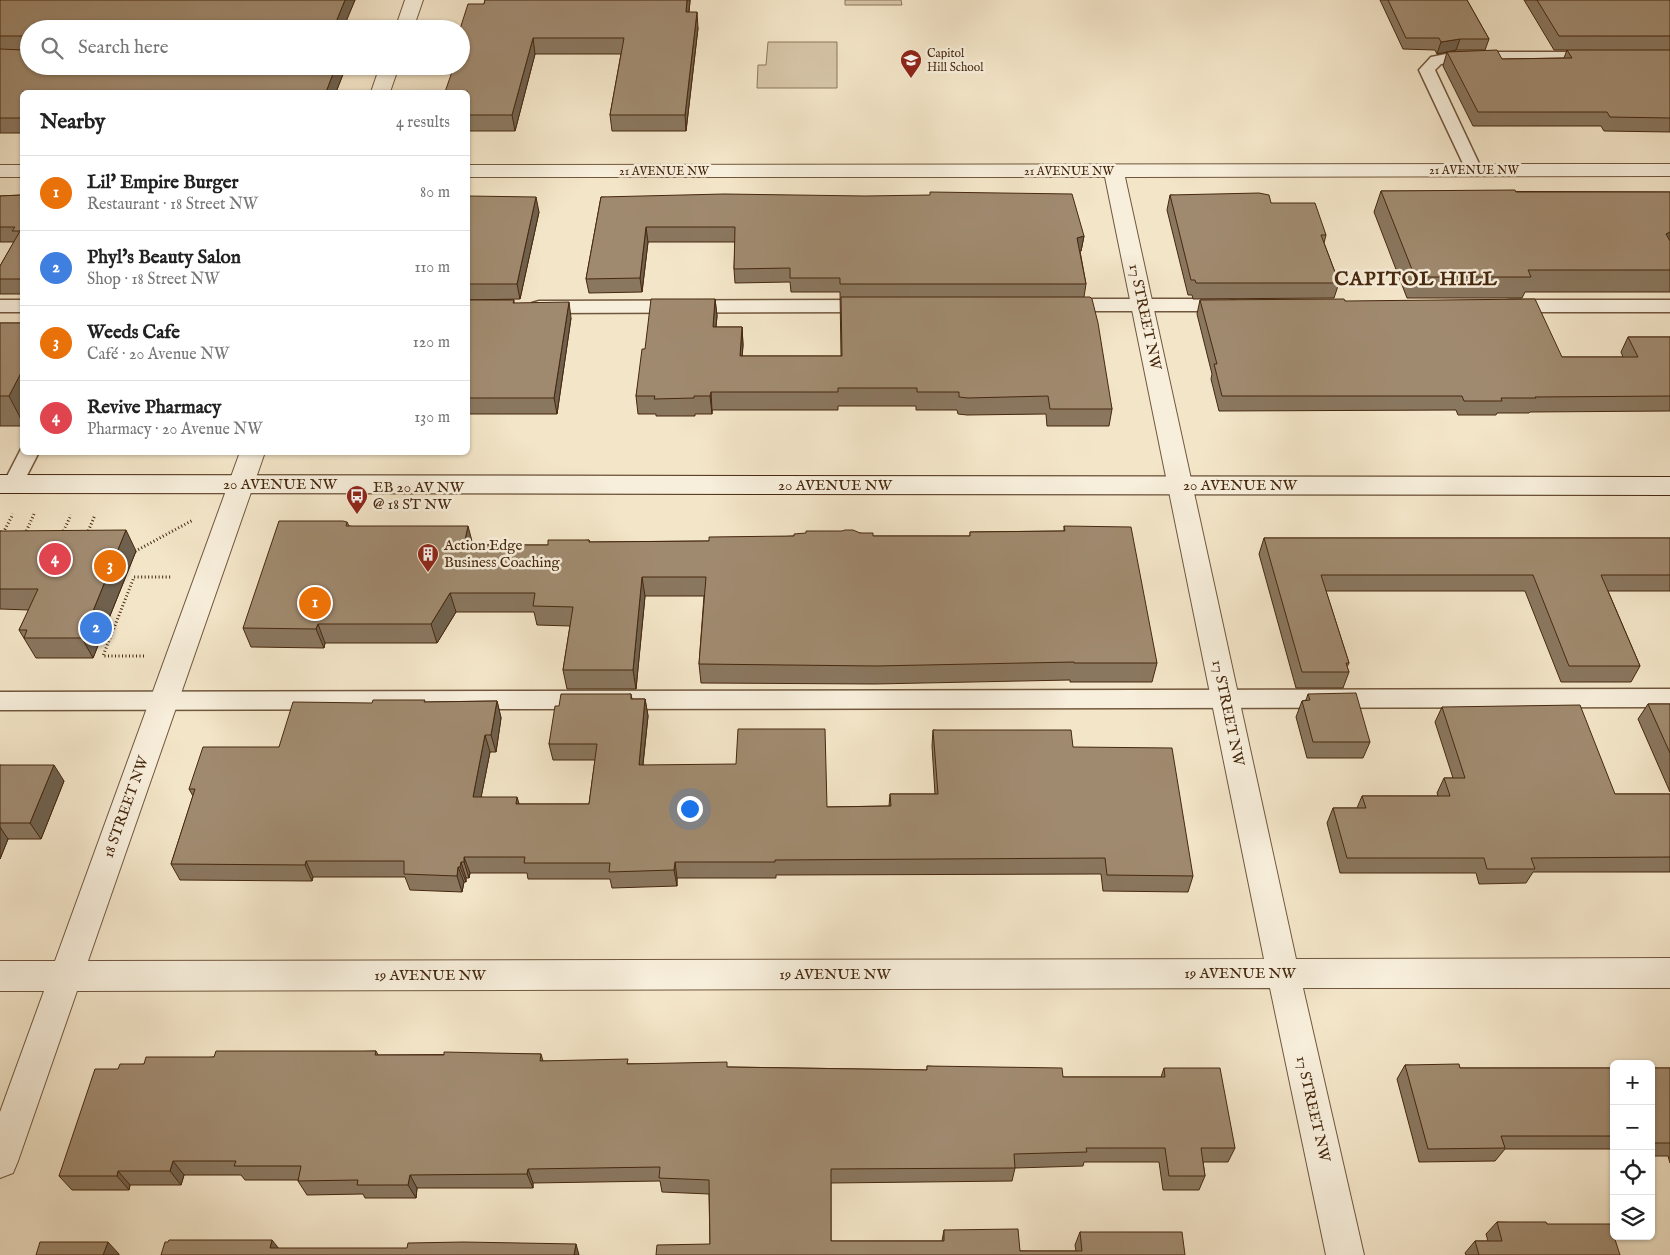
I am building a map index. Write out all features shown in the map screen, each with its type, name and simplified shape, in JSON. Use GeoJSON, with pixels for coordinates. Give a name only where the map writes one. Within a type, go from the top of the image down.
{"type":"FeatureCollection","features":[{"type":"Feature","properties":{"kind":"street"},"geometry":{"type":"LineString","coordinates":[[407,20],[414,0]]}},
{"type":"Feature","properties":{"kind":"street"},"geometry":{"type":"LineString","coordinates":[[382,90],[387,75]]}},
{"type":"Feature","properties":{"kind":"street","name":"21 AVENUE NW"},"geometry":{"type":"LineString","coordinates":[[470,171],[1670,170]]}},
{"type":"Feature","properties":{"kind":"street"},"geometry":{"type":"LineString","coordinates":[[0,171],[20,171]]}},
{"type":"Feature","properties":{"kind":"street","name":"17 STREET NW"},"geometry":{"type":"LineString","coordinates":[[1114,171],[1224,699],[1346,1255]]}},
{"type":"Feature","properties":{"kind":"street","name":"18 STREET NW"},"geometry":{"type":"LineString","coordinates":[[0,1162],[252,455]]}},
{"type":"Feature","properties":{"kind":"street","name":"20 AVENUE NW"},"geometry":{"type":"LineString","coordinates":[[6,484],[1670,486]]}},
{"type":"Feature","properties":{"kind":"street","name":"19 AVENUE NW"},"geometry":{"type":"LineString","coordinates":[[0,976],[1670,973]]}},
{"type":"Feature","properties":{"kind":"lane"},"geometry":{"type":"LineString","coordinates":[[1474,170],[1427,70],[1436,60],[1456,57],[1612,57]]}},
{"type":"Feature","properties":{"kind":"lane"},"geometry":{"type":"LineString","coordinates":[[1044,305],[1246,305]]}},
{"type":"Feature","properties":{"kind":"lane"},"geometry":{"type":"LineString","coordinates":[[0,306],[20,306]]}},
{"type":"Feature","properties":{"kind":"lane"},"geometry":{"type":"LineString","coordinates":[[517,307],[885,306]]}},
{"type":"Feature","properties":{"kind":"lane"},"geometry":{"type":"LineString","coordinates":[[1492,306],[1670,306]]}},
{"type":"Feature","properties":{"kind":"lane"},"geometry":{"type":"LineString","coordinates":[[6,484],[26,455]]}},
{"type":"Feature","properties":{"kind":"lane"},"geometry":{"type":"LineString","coordinates":[[0,701],[1670,698]]}},
{"type":"Feature","properties":{"kind":"path"},"geometry":{"type":"LineString","coordinates":[[0,539],[15,509]]}},
{"type":"Feature","properties":{"kind":"path"},"geometry":{"type":"LineString","coordinates":[[22,538],[36,509]]}},
{"type":"Feature","properties":{"kind":"path"},"geometry":{"type":"LineString","coordinates":[[61,536],[73,509]]}},
{"type":"Feature","properties":{"kind":"path"},"geometry":{"type":"LineString","coordinates":[[86,536],[98,509]]}},
{"type":"Feature","properties":{"kind":"path"},"geometry":{"type":"LineString","coordinates":[[129,554],[194,519]]}},
{"type":"Feature","properties":{"kind":"path"},"geometry":{"type":"LineString","coordinates":[[147,656],[103,656],[134,577],[176,577]]}},
{"type":"Feature","properties":{"kind":"shaded area"},"geometry":{"type":"Polygon","coordinates":[[[845,0],[901,0],[902,5],[845,5],[845,0]]]}},
{"type":"Feature","properties":{"kind":"shaded area"},"geometry":{"type":"Polygon","coordinates":[[[768,42],[837,42],[837,88],[757,88],[758,65],[766,65],[768,42]]]}},
{"type":"Feature","properties":{"kind":"building"},"geometry":{"type":"Polygon","coordinates":[[[0,0],[345,0],[337,20],[20,20],[20,36],[0,36],[0,0]]]}},
{"type":"Feature","properties":{"kind":"building"},"geometry":{"type":"Polygon","coordinates":[[[485,0],[687,0],[686,12],[697,12],[685,115],[610,115],[624,38],[533,38],[512,115],[470,115],[470,90],[446,90],[451,75],[470,75],[470,20],[463,20],[468,4],[484,4],[485,0]]]}},
{"type":"Feature","properties":{"kind":"building"},"geometry":{"type":"Polygon","coordinates":[[[1388,0],[1467,0],[1489,39],[1460,39],[1441,42],[1439,38],[1406,38],[1388,0]]]}},
{"type":"Feature","properties":{"kind":"building"},"geometry":{"type":"Polygon","coordinates":[[[1537,0],[1670,0],[1670,36],[1559,36],[1537,0]]]}},
{"type":"Feature","properties":{"kind":"building"},"geometry":{"type":"Polygon","coordinates":[[[0,49],[20,50],[20,75],[333,75],[327,90],[20,90],[20,118],[0,118],[0,49]]]}},
{"type":"Feature","properties":{"kind":"building"},"geometry":{"type":"Polygon","coordinates":[[[1497,50],[1502,59],[1572,58],[1567,50],[1670,50],[1670,118],[1610,117],[1607,112],[1478,112],[1447,52],[1497,50]]]}},
{"type":"Feature","properties":{"kind":"building"},"geometry":{"type":"Polygon","coordinates":[[[1515,190],[1516,192],[1670,192],[1670,232],[1666,234],[1670,241],[1670,270],[1528,270],[1531,277],[1415,277],[1381,191],[1515,190]]]}},
{"type":"Feature","properties":{"kind":"building"},"geometry":{"type":"Polygon","coordinates":[[[930,192],[1072,194],[1084,236],[1077,238],[1086,284],[840,284],[840,278],[790,278],[790,268],[734,269],[735,227],[646,227],[640,278],[586,279],[601,197],[724,194],[865,196],[930,195],[930,192]]]}},
{"type":"Feature","properties":{"kind":"building"},"geometry":{"type":"Polygon","coordinates":[[[1259,193],[1269,195],[1271,203],[1315,203],[1326,235],[1321,235],[1339,283],[1196,283],[1195,280],[1191,280],[1170,195],[1259,193]]]}},
{"type":"Feature","properties":{"kind":"building"},"geometry":{"type":"Polygon","coordinates":[[[20,195],[20,231],[12,231],[15,227],[0,227],[0,196],[20,195]]]}},
{"type":"Feature","properties":{"kind":"building"},"geometry":{"type":"Polygon","coordinates":[[[470,196],[536,197],[517,284],[470,284],[470,196]]]}},
{"type":"Feature","properties":{"kind":"building"},"geometry":{"type":"Polygon","coordinates":[[[20,231],[20,279],[0,279],[0,266],[20,231]]]}},
{"type":"Feature","properties":{"kind":"building"},"geometry":{"type":"Polygon","coordinates":[[[841,297],[1090,297],[1098,323],[1112,409],[1050,409],[1048,396],[968,398],[959,397],[959,392],[917,392],[917,388],[838,388],[838,392],[711,392],[710,396],[694,396],[694,398],[654,399],[655,396],[636,396],[642,349],[645,349],[651,299],[715,299],[713,327],[742,327],[740,356],[842,356],[841,297]]]}},
{"type":"Feature","properties":{"kind":"building"},"geometry":{"type":"Polygon","coordinates":[[[1344,299],[1345,301],[1535,299],[1562,357],[1638,357],[1628,337],[1670,337],[1670,396],[1535,397],[1501,398],[1502,401],[1464,401],[1462,396],[1222,396],[1214,364],[1217,364],[1200,300],[1344,299]]]}},
{"type":"Feature","properties":{"kind":"building"},"geometry":{"type":"Polygon","coordinates":[[[470,300],[514,300],[513,303],[569,302],[554,398],[470,398],[470,300]]]}},
{"type":"Feature","properties":{"kind":"building"},"geometry":{"type":"Polygon","coordinates":[[[0,323],[20,323],[20,375],[9,396],[0,396],[0,323]]]}},
{"type":"Feature","properties":{"kind":"building"},"geometry":{"type":"Polygon","coordinates":[[[279,521],[343,521],[347,522],[346,526],[468,526],[464,545],[548,545],[548,540],[589,540],[589,542],[709,541],[709,537],[794,536],[794,534],[806,533],[806,531],[853,530],[860,533],[873,533],[873,536],[970,536],[970,532],[1065,531],[1064,526],[1131,527],[1157,663],[1074,662],[875,666],[699,664],[706,577],[642,577],[633,670],[563,670],[573,607],[533,606],[535,593],[450,593],[431,624],[318,624],[316,629],[243,628],[279,521]]]}},
{"type":"Feature","properties":{"kind":"building"},"geometry":{"type":"Polygon","coordinates":[[[126,530],[82,638],[24,638],[27,630],[19,630],[38,589],[0,589],[0,531],[126,530]]]}},
{"type":"Feature","properties":{"kind":"building"},"geometry":{"type":"Polygon","coordinates":[[[1264,538],[1670,538],[1670,575],[1601,575],[1640,666],[1569,666],[1533,575],[1321,575],[1349,663],[1346,663],[1349,672],[1302,672],[1264,538]]]}},
{"type":"Feature","properties":{"kind":"building"},"geometry":{"type":"Polygon","coordinates":[[[1356,693],[1370,742],[1313,742],[1302,701],[1310,700],[1308,694],[1356,693]]]}},
{"type":"Feature","properties":{"kind":"building"},"geometry":{"type":"Polygon","coordinates":[[[561,694],[631,694],[631,699],[645,699],[639,765],[736,764],[738,729],[825,729],[827,807],[891,806],[890,794],[938,794],[933,730],[1071,730],[1073,747],[1172,748],[1193,876],[1107,875],[1105,858],[675,862],[674,870],[609,872],[610,863],[524,863],[525,857],[464,857],[464,862],[461,862],[460,867],[458,867],[457,876],[404,874],[404,861],[306,861],[305,865],[171,864],[195,789],[189,789],[203,747],[279,747],[293,702],[372,703],[373,700],[425,700],[424,702],[497,701],[491,735],[485,735],[473,797],[517,797],[516,804],[589,804],[597,744],[549,744],[555,706],[559,706],[561,694]]]}},
{"type":"Feature","properties":{"kind":"building"},"geometry":{"type":"Polygon","coordinates":[[[1648,704],[1670,704],[1670,753],[1648,704]]]}},
{"type":"Feature","properties":{"kind":"building"},"geometry":{"type":"Polygon","coordinates":[[[1580,705],[1615,794],[1670,794],[1670,857],[1531,858],[1535,869],[1487,869],[1484,858],[1347,858],[1333,808],[1366,808],[1362,796],[1450,796],[1444,778],[1465,778],[1442,707],[1580,705]]]}},
{"type":"Feature","properties":{"kind":"building"},"geometry":{"type":"Polygon","coordinates":[[[0,765],[54,765],[30,823],[0,823],[0,765]]]}},
{"type":"Feature","properties":{"kind":"building"},"geometry":{"type":"Polygon","coordinates":[[[216,1051],[376,1051],[375,1055],[444,1055],[444,1052],[541,1054],[540,1061],[628,1059],[627,1064],[727,1062],[727,1067],[927,1070],[927,1066],[1062,1068],[1063,1077],[1165,1077],[1164,1068],[1220,1068],[1235,1148],[1201,1148],[1205,1176],[1169,1176],[1165,1148],[1086,1148],[1087,1152],[1014,1154],[1015,1168],[831,1169],[831,1241],[944,1241],[944,1230],[1018,1229],[1020,1251],[1082,1251],[1080,1232],[1182,1232],[1185,1255],[656,1255],[657,1245],[710,1244],[709,1180],[659,1178],[660,1167],[528,1169],[527,1174],[410,1175],[408,1185],[357,1185],[358,1180],[298,1181],[301,1166],[234,1166],[236,1161],[173,1161],[170,1171],[118,1171],[117,1176],[59,1176],[95,1069],[118,1069],[120,1064],[144,1064],[146,1057],[214,1057],[216,1051]]]}},
{"type":"Feature","properties":{"kind":"building"},"geometry":{"type":"Polygon","coordinates":[[[1459,1064],[1460,1068],[1610,1068],[1610,1136],[1501,1136],[1505,1148],[1428,1149],[1405,1065],[1459,1064]]]}},
{"type":"Feature","properties":{"kind":"building"},"geometry":{"type":"Polygon","coordinates":[[[1655,1068],[1670,1068],[1670,1143],[1655,1143],[1655,1068]]]}},
{"type":"Feature","properties":{"kind":"building"},"geometry":{"type":"Polygon","coordinates":[[[1497,1222],[1610,1224],[1610,1240],[1615,1240],[1620,1255],[1479,1255],[1475,1241],[1502,1241],[1497,1222]]]}},
{"type":"Feature","properties":{"kind":"building"},"geometry":{"type":"Polygon","coordinates":[[[169,1240],[272,1240],[270,1248],[407,1248],[408,1243],[463,1242],[576,1244],[574,1255],[161,1255],[165,1242],[169,1240]]]}},
{"type":"Feature","properties":{"kind":"building"},"geometry":{"type":"Polygon","coordinates":[[[40,1242],[108,1242],[103,1255],[36,1255],[40,1242]]]}},
{"type":"Feature","properties":{"kind":"place","name":"Capitol Hill School"},"geometry":{"type":"Point","coordinates":[911,79]}},
{"type":"Feature","properties":{"kind":"place","name":"EB 20 AV NW @ 18 ST NW"},"geometry":{"type":"Point","coordinates":[357,515]}},
{"type":"Feature","properties":{"kind":"place","name":"Revive Pharmacy"},"geometry":{"type":"Point","coordinates":[55,559]}},
{"type":"Feature","properties":{"kind":"place","name":"Weeds Cafe"},"geometry":{"type":"Point","coordinates":[110,566]}},
{"type":"Feature","properties":{"kind":"place","name":"Action Edge Business Coaching"},"geometry":{"type":"Point","coordinates":[428,573]}},
{"type":"Feature","properties":{"kind":"place","name":"Lil' Empire Burger"},"geometry":{"type":"Point","coordinates":[315,603]}},
{"type":"Feature","properties":{"kind":"place","name":"Phyl's Beauty Salon"},"geometry":{"type":"Point","coordinates":[96,628]}},
{"type":"Feature","properties":{"kind":"district","name":"CAPITOL HILL"},"geometry":{"type":"Point","coordinates":[1416,279]}}]}
